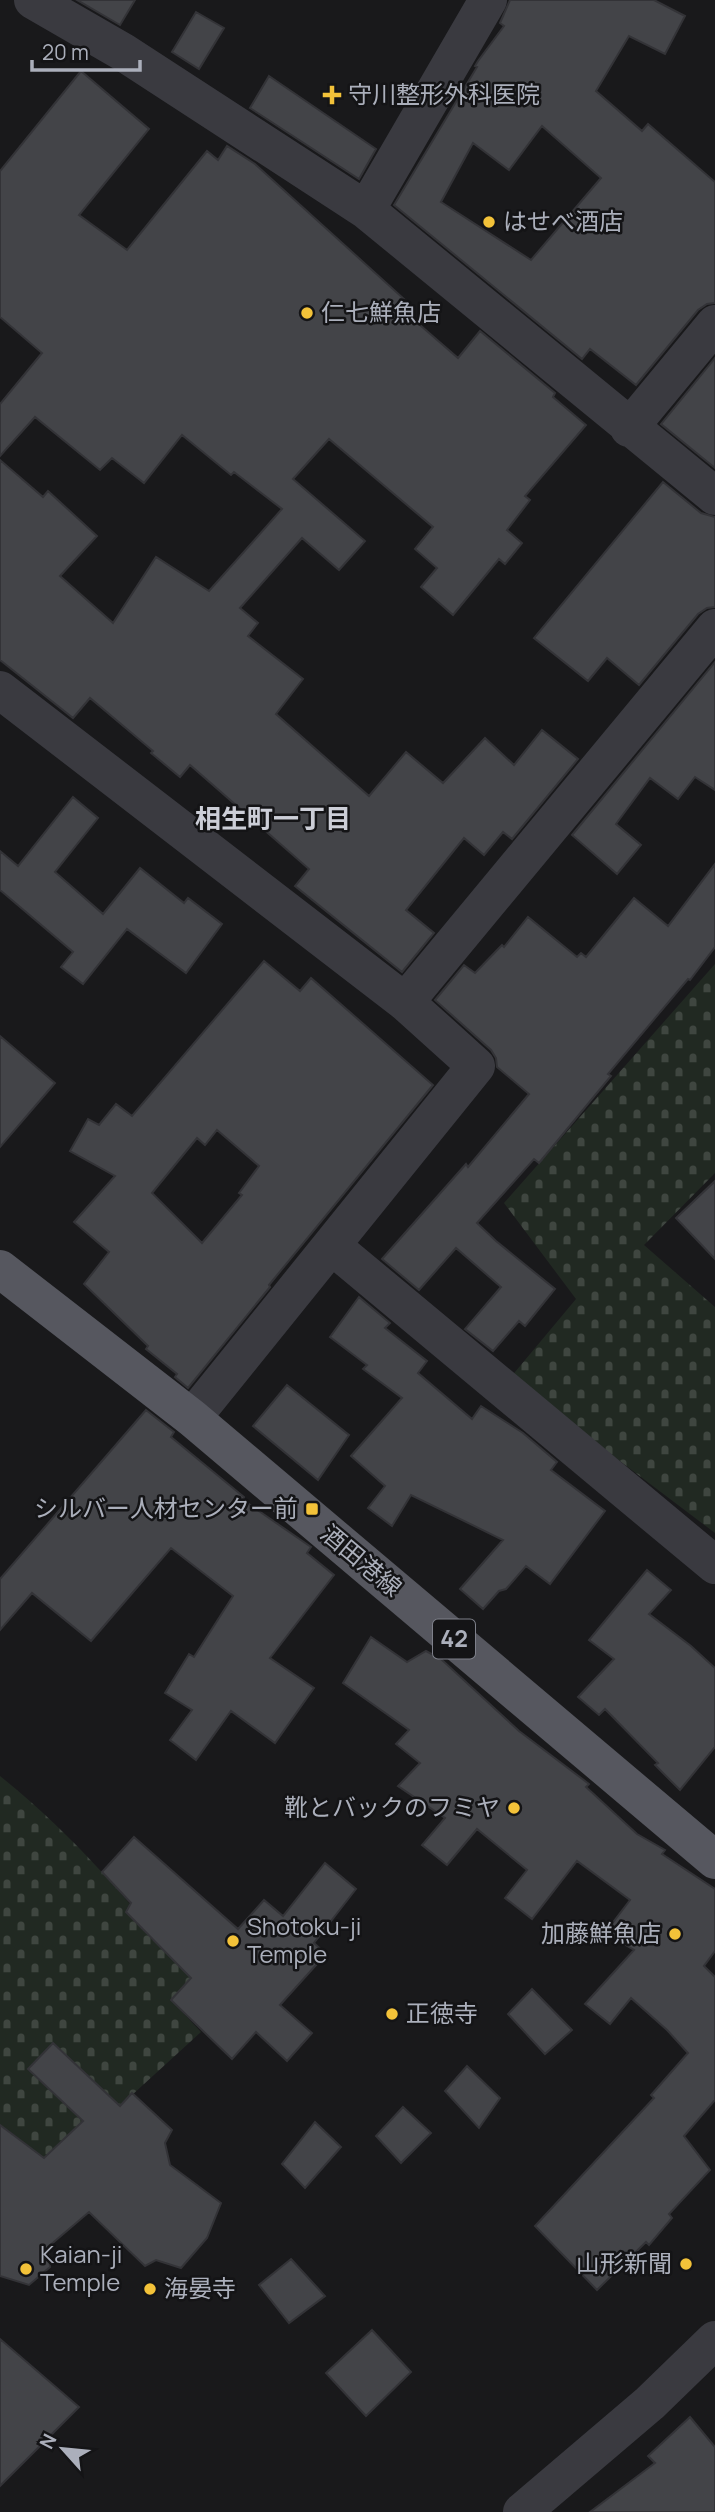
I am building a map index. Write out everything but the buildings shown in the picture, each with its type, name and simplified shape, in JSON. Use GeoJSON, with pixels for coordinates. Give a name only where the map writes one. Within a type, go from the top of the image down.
{"type":"FeatureCollection","features":[{"type":"Feature","properties":{"kind":"main road","name":"酒田港線"},"geometry":{"type":"LineString","coordinates":[[0,1269],[192,1418],[715,1860]]}},
{"type":"Feature","properties":{"kind":"street"},"geometry":{"type":"LineString","coordinates":[[33,0],[122,51],[366,210],[715,496]]}},
{"type":"Feature","properties":{"kind":"street"},"geometry":{"type":"LineString","coordinates":[[366,210],[488,0]]}},
{"type":"Feature","properties":{"kind":"street"},"geometry":{"type":"LineString","coordinates":[[629,428],[715,324]]}},
{"type":"Feature","properties":{"kind":"street"},"geometry":{"type":"LineString","coordinates":[[404,1002],[715,628]]}},
{"type":"Feature","properties":{"kind":"street"},"geometry":{"type":"LineString","coordinates":[[0,690],[404,1002],[477,1066],[192,1418]]}},
{"type":"Feature","properties":{"kind":"street"},"geometry":{"type":"LineString","coordinates":[[332,1246],[715,1565]]}},
{"type":"Feature","properties":{"kind":"street"},"geometry":{"type":"LineString","coordinates":[[522,2512],[650,2403],[715,2340]]}},
{"type":"Feature","properties":{"kind":"green space"},"geometry":{"type":"Polygon","coordinates":[[[715,964],[715,1173],[644,1245],[715,1307],[715,1533],[510,1378],[576,1299],[504,1203],[715,964]]]}},
{"type":"Feature","properties":{"kind":"green space"},"geometry":{"type":"Polygon","coordinates":[[[0,1776],[27,1798],[101,1871],[191,1978],[171,2000],[201,2032],[120,2106],[53,2043],[28,2070],[83,2121],[44,2158],[8,2130],[0,2137],[0,1776]]]}},
{"type":"Feature","properties":{"kind":"place","name":"守川整形外科医院"},"geometry":{"type":"Point","coordinates":[332,95]}},
{"type":"Feature","properties":{"kind":"place","name":"はせべ酒店"},"geometry":{"type":"Point","coordinates":[489,222]}},
{"type":"Feature","properties":{"kind":"place","name":"仁七鮮魚店"},"geometry":{"type":"Point","coordinates":[307,313]}},
{"type":"Feature","properties":{"kind":"place","name":"シルバー人材センター前"},"geometry":{"type":"Point","coordinates":[312,1509]}},
{"type":"Feature","properties":{"kind":"place","name":"靴とバックのフミヤ"},"geometry":{"type":"Point","coordinates":[514,1808]}},
{"type":"Feature","properties":{"kind":"place","name":"加藤鮮魚店"},"geometry":{"type":"Point","coordinates":[675,1934]}},
{"type":"Feature","properties":{"kind":"place","name":"Shotoku-ji Temple"},"geometry":{"type":"Point","coordinates":[233,1941]}},
{"type":"Feature","properties":{"kind":"place","name":"正徳寺"},"geometry":{"type":"Point","coordinates":[392,2014]}},
{"type":"Feature","properties":{"kind":"place","name":"山形新聞"},"geometry":{"type":"Point","coordinates":[686,2264]}},
{"type":"Feature","properties":{"kind":"place","name":"Kaian-ji Temple"},"geometry":{"type":"Point","coordinates":[26,2269]}},
{"type":"Feature","properties":{"kind":"place","name":"海晏寺"},"geometry":{"type":"Point","coordinates":[150,2289]}},
{"type":"Feature","properties":{"kind":"district","name":"相生町一丁目"},"geometry":{"type":"Point","coordinates":[273,819]}}]}
